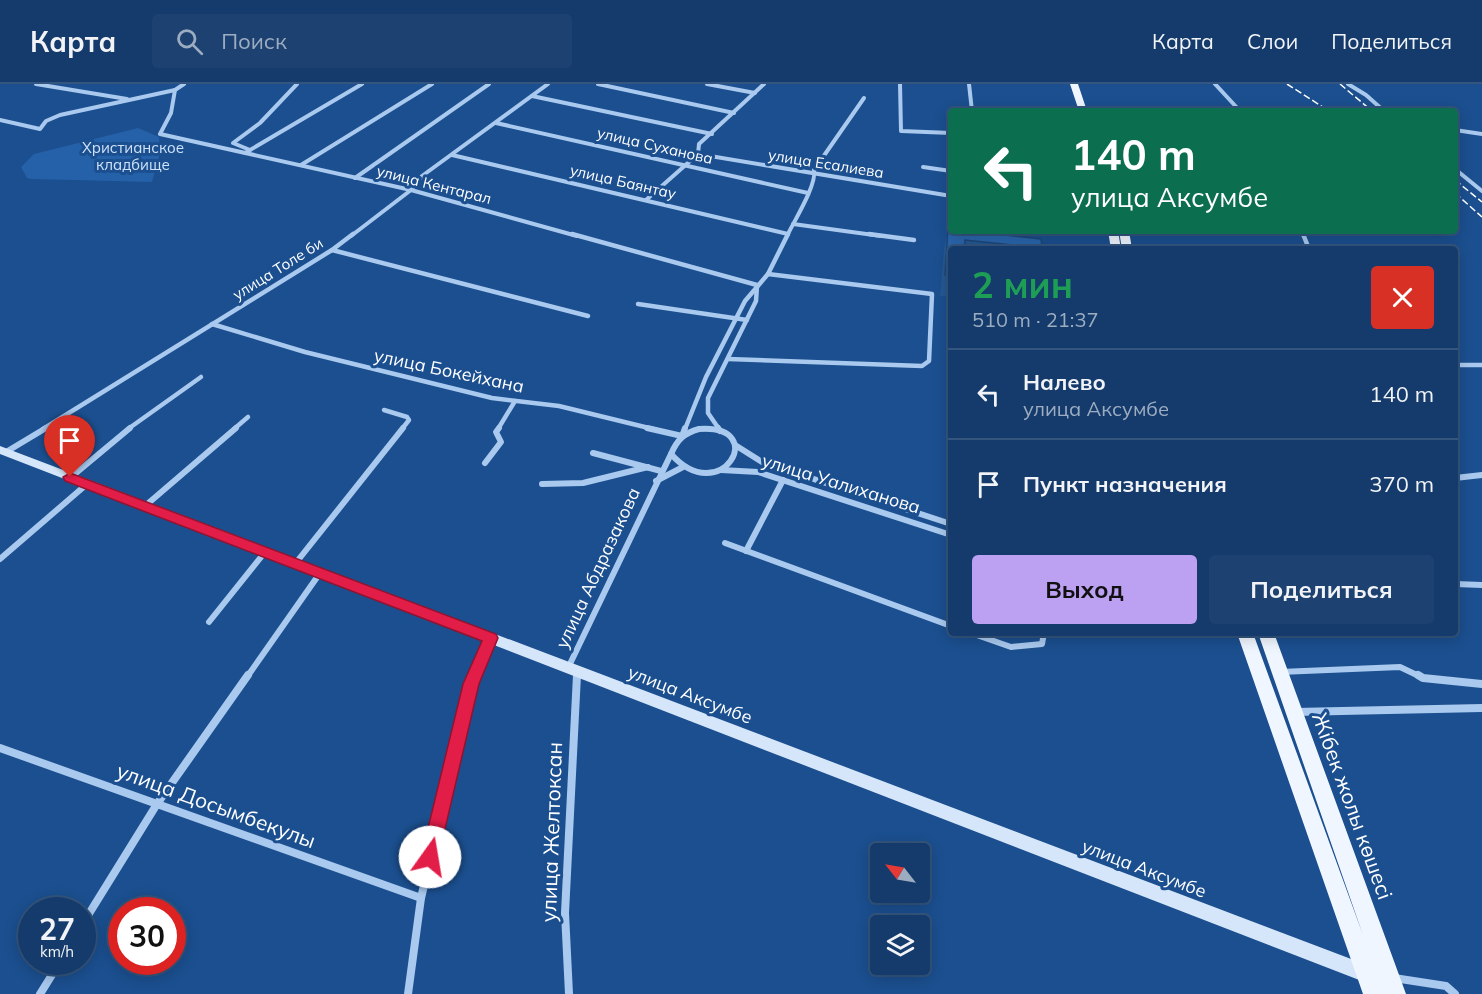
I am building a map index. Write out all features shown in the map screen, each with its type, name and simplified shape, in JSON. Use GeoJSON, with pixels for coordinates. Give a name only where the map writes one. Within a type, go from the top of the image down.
{"type":"FeatureCollection","features":[{"type":"Feature","properties":{"kind":"main road"},"geometry":{"type":"LineString","coordinates":[[1074,84],[1082,108]]}},
{"type":"Feature","properties":{"kind":"main road"},"geometry":{"type":"LineString","coordinates":[[1081,84],[1088,108]]}},
{"type":"Feature","properties":{"kind":"main road","name":"улица Аксумбе"},"geometry":{"type":"LineString","coordinates":[[3,451],[1367,974]]}},
{"type":"Feature","properties":{"kind":"main road"},"geometry":{"type":"LineString","coordinates":[[1246,636],[1374,994]]}},
{"type":"Feature","properties":{"kind":"main road","name":"Жібек жолы көшесі"},"geometry":{"type":"LineString","coordinates":[[1267,636],[1393,986]]}},
{"type":"Feature","properties":{"kind":"street"},"geometry":{"type":"LineString","coordinates":[[36,84],[130,100]]}},
{"type":"Feature","properties":{"kind":"street"},"geometry":{"type":"LineString","coordinates":[[0,120],[40,129],[46,121],[60,116],[175,90],[184,84]]}},
{"type":"Feature","properties":{"kind":"street"},"geometry":{"type":"LineString","coordinates":[[250,150],[232,143],[260,123],[297,84]]}},
{"type":"Feature","properties":{"kind":"street"},"geometry":{"type":"LineString","coordinates":[[244,153],[362,84]]}},
{"type":"Feature","properties":{"kind":"street"},"geometry":{"type":"LineString","coordinates":[[301,166],[432,84]]}},
{"type":"Feature","properties":{"kind":"street"},"geometry":{"type":"LineString","coordinates":[[356,178],[489,84]]}},
{"type":"Feature","properties":{"kind":"street","name":"улица Толе би"},"geometry":{"type":"LineString","coordinates":[[3,451],[332,250],[411,190],[422,176],[548,84]]}},
{"type":"Feature","properties":{"kind":"street"},"geometry":{"type":"LineString","coordinates":[[598,84],[734,113]]}},
{"type":"Feature","properties":{"kind":"street"},"geometry":{"type":"LineString","coordinates":[[706,84],[755,93]]}},
{"type":"Feature","properties":{"kind":"street"},"geometry":{"type":"LineString","coordinates":[[645,200],[698,154],[699,144],[764,84]]}},
{"type":"Feature","properties":{"kind":"street"},"geometry":{"type":"LineString","coordinates":[[900,84],[901,130],[948,133]]}},
{"type":"Feature","properties":{"kind":"street"},"geometry":{"type":"LineString","coordinates":[[969,84],[972,108]]}},
{"type":"Feature","properties":{"kind":"street"},"geometry":{"type":"LineString","coordinates":[[1215,84],[1237,108]]}},
{"type":"Feature","properties":{"kind":"street"},"geometry":{"type":"LineString","coordinates":[[1348,84],[1366,95],[1381,108]]}},
{"type":"Feature","properties":{"kind":"street","name":"улица Кентарал"},"geometry":{"type":"LineString","coordinates":[[175,90],[171,113],[160,135],[411,190],[757,285]]}},
{"type":"Feature","properties":{"kind":"street"},"geometry":{"type":"LineString","coordinates":[[532,96],[711,134]]}},
{"type":"Feature","properties":{"kind":"street"},"geometry":{"type":"LineString","coordinates":[[757,285],[756,301],[708,398],[708,413],[720,431],[730,437],[735,445],[735,454],[730,463],[720,470],[708,473],[694,472],[683,467],[671,454],[682,436],[706,377],[735,318],[757,285],[768,274],[808,193],[815,174],[814,170],[864,98]]}},
{"type":"Feature","properties":{"kind":"street","name":"улица Суханова"},"geometry":{"type":"LineString","coordinates":[[496,123],[808,193]]}},
{"type":"Feature","properties":{"kind":"street"},"geometry":{"type":"LineString","coordinates":[[1458,130],[1482,134]]}},
{"type":"Feature","properties":{"kind":"street","name":"улица Баянтау"},"geometry":{"type":"LineString","coordinates":[[452,154],[788,234]]}},
{"type":"Feature","properties":{"kind":"street","name":"улица Есалиева"},"geometry":{"type":"LineString","coordinates":[[698,154],[948,196]]}},
{"type":"Feature","properties":{"kind":"street"},"geometry":{"type":"LineString","coordinates":[[923,167],[948,171]]}},
{"type":"Feature","properties":{"kind":"street"},"geometry":{"type":"LineString","coordinates":[[1458,171],[1482,191]]}},
{"type":"Feature","properties":{"kind":"street"},"geometry":{"type":"LineString","coordinates":[[793,224],[914,240]]}},
{"type":"Feature","properties":{"kind":"street"},"geometry":{"type":"LineString","coordinates":[[332,250],[588,316]]}},
{"type":"Feature","properties":{"kind":"street"},"geometry":{"type":"LineString","coordinates":[[728,359],[922,366],[929,361],[932,294],[768,274]]}},
{"type":"Feature","properties":{"kind":"street"},"geometry":{"type":"LineString","coordinates":[[638,304],[747,320]]}},
{"type":"Feature","properties":{"kind":"street","name":"улица Бокейхана"},"geometry":{"type":"LineString","coordinates":[[212,324],[305,352],[492,398],[559,406],[682,436]]}},
{"type":"Feature","properties":{"kind":"street"},"geometry":{"type":"LineString","coordinates":[[1458,365],[1482,365]]}},
{"type":"Feature","properties":{"kind":"street"},"geometry":{"type":"LineString","coordinates":[[70,477],[135,423],[201,376]]}},
{"type":"Feature","properties":{"kind":"street"},"geometry":{"type":"LineString","coordinates":[[485,462],[501,442],[496,432],[515,401]]}},
{"type":"Feature","properties":{"kind":"street"},"geometry":{"type":"LineString","coordinates":[[295,564],[409,420],[407,417],[384,410]]}},
{"type":"Feature","properties":{"kind":"street"},"geometry":{"type":"LineString","coordinates":[[145,506],[248,417]]}},
{"type":"Feature","properties":{"kind":"street"},"geometry":{"type":"LineString","coordinates":[[682,436],[696,430],[720,431]]}},
{"type":"Feature","properties":{"kind":"street","name":"улица Уалиханова"},"geometry":{"type":"LineString","coordinates":[[735,445],[762,462],[948,523]]}},
{"type":"Feature","properties":{"kind":"street"},"geometry":{"type":"LineString","coordinates":[[594,453],[662,471]]}},
{"type":"Feature","properties":{"kind":"street","name":"улица Абдразакова"},"geometry":{"type":"LineString","coordinates":[[572,669],[656,482],[671,454]]}},
{"type":"Feature","properties":{"kind":"street"},"geometry":{"type":"LineString","coordinates":[[542,484],[583,483],[648,467]]}},
{"type":"Feature","properties":{"kind":"street","name":"улица Абдразакова"},"geometry":{"type":"LineString","coordinates":[[656,482],[683,467]]}},
{"type":"Feature","properties":{"kind":"street","name":"улица Уалиханова"},"geometry":{"type":"LineString","coordinates":[[720,470],[758,472],[948,534]]}},
{"type":"Feature","properties":{"kind":"street"},"geometry":{"type":"LineString","coordinates":[[1458,478],[1482,475]]}},
{"type":"Feature","properties":{"kind":"street"},"geometry":{"type":"LineString","coordinates":[[746,551],[783,480]]}},
{"type":"Feature","properties":{"kind":"street"},"geometry":{"type":"LineString","coordinates":[[0,559],[87,484]]}},
{"type":"Feature","properties":{"kind":"street"},"geometry":{"type":"LineString","coordinates":[[725,543],[948,625]]}},
{"type":"Feature","properties":{"kind":"street"},"geometry":{"type":"LineString","coordinates":[[209,622],[265,552]]}},
{"type":"Feature","properties":{"kind":"street"},"geometry":{"type":"LineString","coordinates":[[96,902],[157,804],[321,573]]}},
{"type":"Feature","properties":{"kind":"street"},"geometry":{"type":"LineString","coordinates":[[1458,584],[1482,585]]}},
{"type":"Feature","properties":{"kind":"street"},"geometry":{"type":"LineString","coordinates":[[980,636],[1011,647],[1042,644],[1043,636]]}},
{"type":"Feature","properties":{"kind":"street"},"geometry":{"type":"LineString","coordinates":[[408,994],[421,898],[471,684],[491,638]]}},
{"type":"Feature","properties":{"kind":"street"},"geometry":{"type":"LineString","coordinates":[[1280,672],[1400,667],[1423,678],[1482,684]]}},
{"type":"Feature","properties":{"kind":"street","name":"улица Желтоксан"},"geometry":{"type":"LineString","coordinates":[[569,994],[565,913],[572,669]]}},
{"type":"Feature","properties":{"kind":"street"},"geometry":{"type":"LineString","coordinates":[[1294,712],[1482,708]]}},
{"type":"Feature","properties":{"kind":"street","name":"улица Досымбекулы"},"geometry":{"type":"LineString","coordinates":[[0,748],[421,898]]}},
{"type":"Feature","properties":{"kind":"street"},"geometry":{"type":"LineString","coordinates":[[1367,974],[1393,986],[1446,986],[1455,994]]}},
{"type":"Feature","properties":{"kind":"street"},"geometry":{"type":"LineString","coordinates":[[40,994],[52,975]]}},
{"type":"Feature","properties":{"kind":"green space","name":"Христианское кладбище"},"geometry":{"type":"Polygon","coordinates":[[[138,128],[159,137],[160,153],[152,182],[32,179],[27,178],[21,167],[34,154],[138,128]]]}},
{"type":"Feature","properties":{"kind":"building"},"geometry":{"type":"Polygon","coordinates":[[[948,229],[948,234],[996,234],[1041,239],[1042,246],[965,240],[964,246],[948,246],[948,276],[945,275],[948,229]]]}},
{"type":"Feature","properties":{"kind":"railway"},"geometry":{"type":"LineString","coordinates":[[1287,84],[1324,108]]}},
{"type":"Feature","properties":{"kind":"railway"},"geometry":{"type":"LineString","coordinates":[[1340,84],[1368,108]]}},
{"type":"Feature","properties":{"kind":"railway"},"geometry":{"type":"LineString","coordinates":[[1458,182],[1482,202]]}},
{"type":"Feature","properties":{"kind":"railway"},"geometry":{"type":"LineString","coordinates":[[1458,196],[1482,217]]}},
{"type":"Feature","properties":{"kind":"route"},"geometry":{"type":"LineString","coordinates":[[70,477],[491,638],[471,684],[430,857]]}}]}
